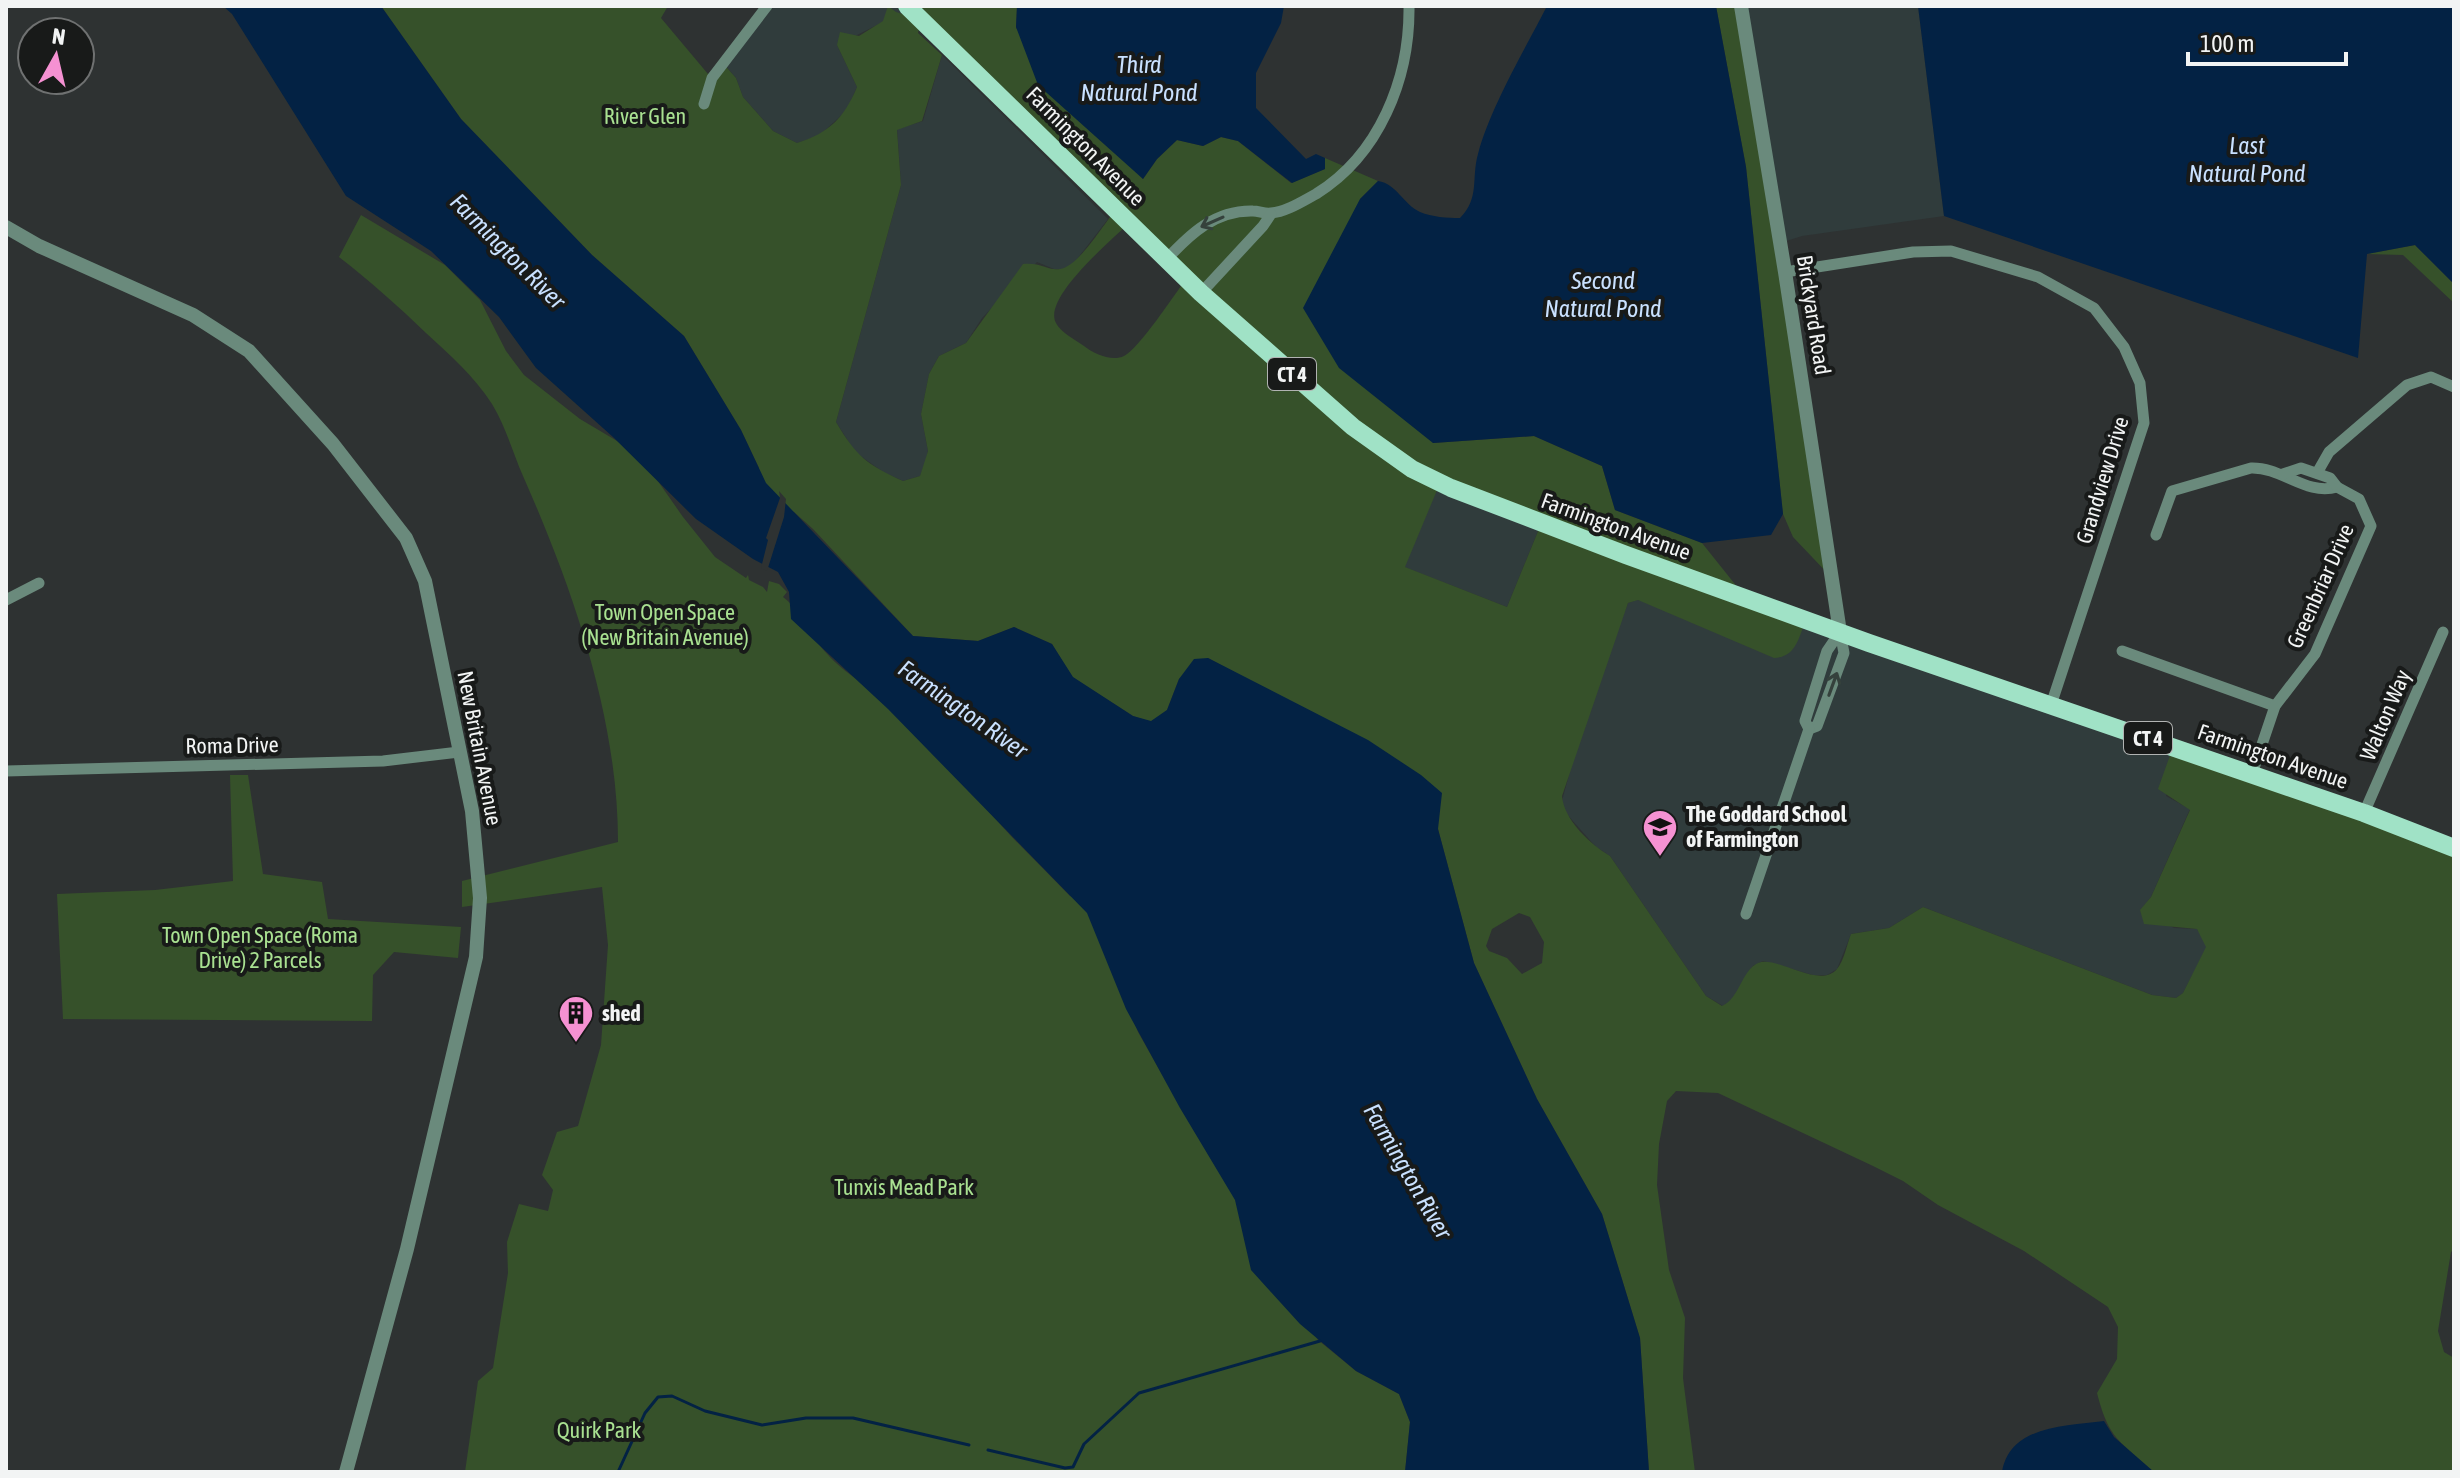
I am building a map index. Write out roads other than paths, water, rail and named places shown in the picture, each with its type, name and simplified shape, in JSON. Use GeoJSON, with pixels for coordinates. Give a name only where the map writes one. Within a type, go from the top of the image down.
{"type":"FeatureCollection","features":[{"type":"Feature","properties":{"kind":"main road","name":"Farmington Avenue"},"geometry":{"type":"LineString","coordinates":[[907,6],[1201,293],[1353,427],[1412,469],[1523,518],[1840,632],[2364,813],[2454,848]]}},
{"type":"Feature","properties":{"kind":"street"},"geometry":{"type":"LineString","coordinates":[[704,104],[712,78],[767,6]]}},
{"type":"Feature","properties":{"kind":"street"},"geometry":{"type":"LineString","coordinates":[[1166,260],[1190,233],[1216,218],[1252,210],[1271,214],[1302,202],[1340,179],[1378,131],[1400,77],[1409,6]]}},
{"type":"Feature","properties":{"kind":"street","name":"Brickyard Road"},"geometry":{"type":"LineString","coordinates":[[1741,6],[1840,632]]}},
{"type":"Feature","properties":{"kind":"street"},"geometry":{"type":"LineString","coordinates":[[1201,293],[1271,214]]}},
{"type":"Feature","properties":{"kind":"street","name":"New Britain Avenue"},"geometry":{"type":"LineString","coordinates":[[6,227],[39,246],[193,315],[249,351],[333,444],[406,538],[425,581],[472,811],[480,898],[476,957],[407,1249],[346,1472]]}},
{"type":"Feature","properties":{"kind":"street","name":"Grandview Drive"},"geometry":{"type":"LineString","coordinates":[[1785,272],[1913,252],[1951,251],[2053,284],[2094,308],[2124,347],[2140,383],[2144,423],[2051,705]]}},
{"type":"Feature","properties":{"kind":"street"},"geometry":{"type":"LineString","coordinates":[[2317,473],[2329,452],[2407,385],[2431,377],[2454,387]]}},
{"type":"Feature","properties":{"kind":"street","name":"Greenbriar Drive"},"geometry":{"type":"LineString","coordinates":[[2156,535],[2172,491],[2251,468],[2283,474],[2309,486],[2337,487]]}},
{"type":"Feature","properties":{"kind":"street","name":"Greenbriar Drive"},"geometry":{"type":"LineString","coordinates":[[2252,774],[2275,706],[2315,654],[2371,526],[2359,499],[2337,487],[2330,478],[2301,468],[2283,474]]}},
{"type":"Feature","properties":{"kind":"street"},"geometry":{"type":"LineString","coordinates":[[6,600],[39,583]]}},
{"type":"Feature","properties":{"kind":"street"},"geometry":{"type":"LineString","coordinates":[[1746,914],[1809,729],[1805,721],[1827,651],[1840,632]]}},
{"type":"Feature","properties":{"kind":"street","name":"Walton Way"},"geometry":{"type":"LineString","coordinates":[[2364,813],[2443,632]]}},
{"type":"Feature","properties":{"kind":"street"},"geometry":{"type":"LineString","coordinates":[[2122,651],[2275,706]]}},
{"type":"Feature","properties":{"kind":"street","name":"Roma Drive"},"geometry":{"type":"LineString","coordinates":[[6,771],[383,761],[459,752]]}},
{"type":"Feature","properties":{"kind":"water","name":"Farmington River"},"geometry":{"type":"Polygon","coordinates":[[[223,6],[381,6],[461,119],[592,255],[684,336],[741,430],[766,483],[913,636],[978,641],[1014,627],[1052,644],[1073,677],[1133,716],[1151,721],[1167,710],[1179,679],[1194,659],[1208,658],[1368,740],[1421,775],[1442,793],[1438,829],[1474,963],[1537,1099],[1602,1214],[1640,1338],[1649,1472],[1405,1472],[1410,1422],[1399,1394],[1356,1371],[1300,1324],[1251,1270],[1235,1200],[1126,1009],[1087,913],[888,709],[791,619],[789,592],[778,572],[753,559],[696,519],[613,437],[536,368],[499,317],[431,251],[346,196],[232,14],[223,6]]]}},
{"type":"Feature","properties":{"kind":"water","name":"Third Natural Pond"},"geometry":{"type":"Polygon","coordinates":[[[1017,6],[1284,6],[1281,23],[1256,73],[1256,108],[1306,159],[1316,154],[1325,158],[1325,169],[1292,183],[1238,141],[1221,137],[1203,146],[1177,140],[1157,159],[1143,179],[1038,85],[1016,27],[1017,6]]]}},
{"type":"Feature","properties":{"kind":"water","name":"Second Natural Pond"},"geometry":{"type":"Polygon","coordinates":[[[1547,6],[1716,6],[1746,167],[1783,514],[1771,535],[1702,543],[1615,510],[1602,466],[1534,436],[1433,443],[1339,368],[1303,308],[1360,199],[1378,181],[1390,186],[1425,214],[1460,218],[1466,211],[1473,196],[1478,154],[1491,118],[1547,6]]]}},
{"type":"Feature","properties":{"kind":"water","name":"Last Natural Pond"},"geometry":{"type":"Polygon","coordinates":[[[1918,6],[2454,6],[2454,284],[2415,245],[2367,254],[2358,358],[1944,216],[1918,6]]]}},
{"type":"Feature","properties":{"kind":"water"},"geometry":{"type":"Polygon","coordinates":[[[2104,1421],[2114,1437],[2154,1472],[2002,1472],[2007,1457],[2016,1445],[2028,1437],[2057,1427],[2104,1421]]]}},
{"type":"Feature","properties":{"kind":"waterway"},"geometry":{"type":"LineString","coordinates":[[988,1450],[1065,1468],[1073,1467],[1084,1444],[1139,1393],[1320,1341]]}},
{"type":"Feature","properties":{"kind":"waterway"},"geometry":{"type":"LineString","coordinates":[[618,1472],[645,1413],[658,1397],[672,1396],[705,1411],[762,1425],[806,1418],[853,1418],[969,1445]]}},
{"type":"Feature","properties":{"kind":"place","name":"The Goddard School of Farmington"},"geometry":{"type":"Point","coordinates":[1660,858]}},
{"type":"Feature","properties":{"kind":"place","name":"shed"},"geometry":{"type":"Point","coordinates":[576,1044]}},
{"type":"Feature","properties":{"kind":"park label","name":"River Glen"},"geometry":{"type":"Point","coordinates":[645,116]}},
{"type":"Feature","properties":{"kind":"park label","name":"Town Open Space (New Britain Avenue)"},"geometry":{"type":"Point","coordinates":[665,624]}},
{"type":"Feature","properties":{"kind":"park label","name":"Town Open Space (Roma Drive) 2 Parcels"},"geometry":{"type":"Point","coordinates":[260,948]}},
{"type":"Feature","properties":{"kind":"park label","name":"Tunxis Mead Park"},"geometry":{"type":"Point","coordinates":[904,1187]}},
{"type":"Feature","properties":{"kind":"park label","name":"Quirk Park"},"geometry":{"type":"Point","coordinates":[599,1430]}}]}
